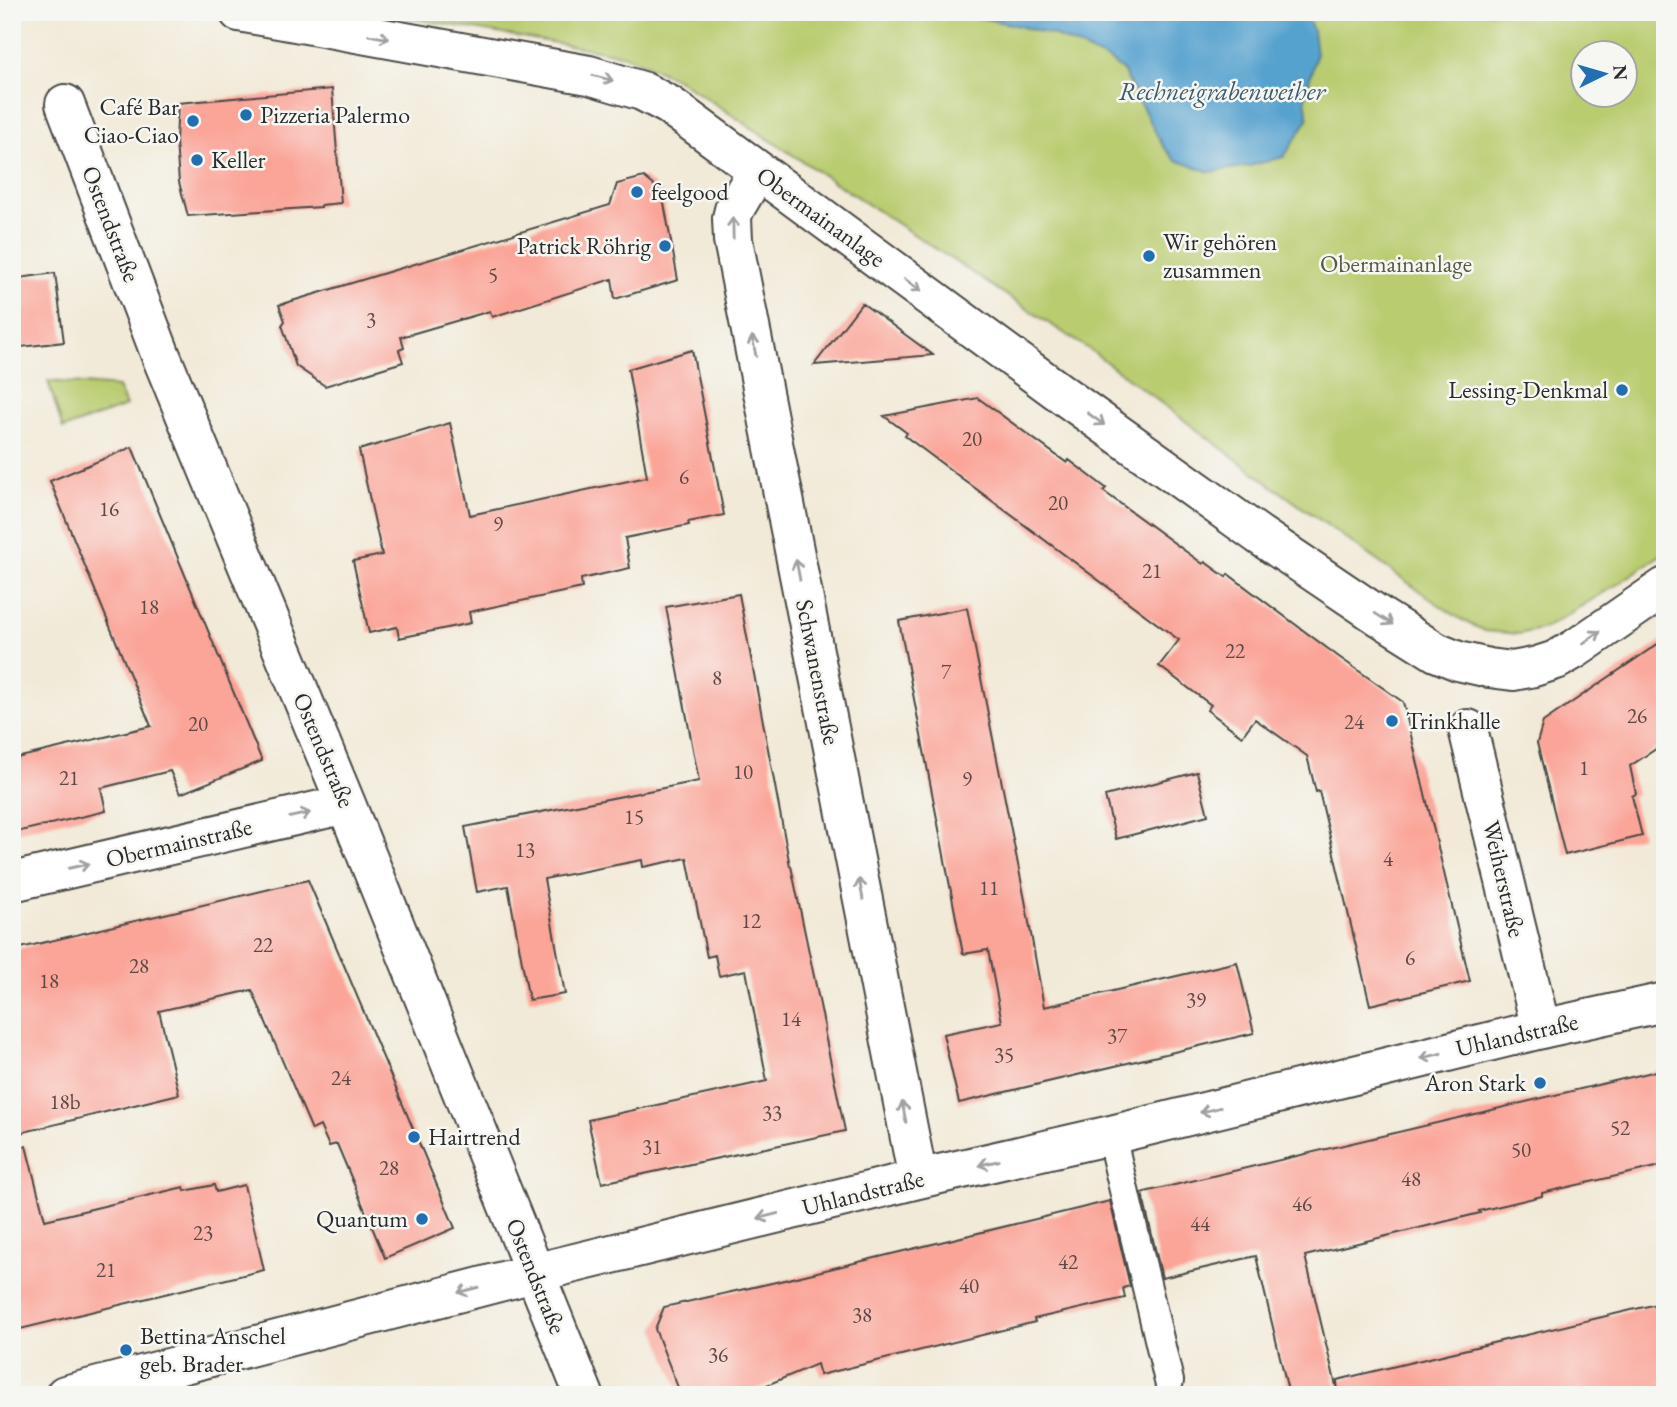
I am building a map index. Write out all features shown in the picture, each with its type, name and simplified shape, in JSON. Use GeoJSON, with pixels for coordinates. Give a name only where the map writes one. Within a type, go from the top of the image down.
{"type":"FeatureCollection","features":[{"type":"Feature","properties":{"kind":"street","name":"Obermainanlage"},"geometry":{"type":"LineString","coordinates":[[239,12],[611,80],[670,105],[1248,527],[1382,618],[1436,652],[1458,661],[1513,670],[1556,660],[1665,587]]}},
{"type":"Feature","properties":{"kind":"street","name":"Ostendstraße"},"geometry":{"type":"LineString","coordinates":[[65,104],[161,356],[346,804],[584,1395]]}},
{"type":"Feature","properties":{"kind":"street","name":"Schwanenstraße"},"geometry":{"type":"LineString","coordinates":[[757,171],[734,210],[733,240],[918,1179]]}},
{"type":"Feature","properties":{"kind":"street","name":"Weiherstraße"},"geometry":{"type":"LineString","coordinates":[[1468,729],[1541,1029]]}},
{"type":"Feature","properties":{"kind":"street","name":"Obermainstraße"},"geometry":{"type":"LineString","coordinates":[[12,881],[346,804]]}},
{"type":"Feature","properties":{"kind":"street","name":"Uhlandstraße"},"geometry":{"type":"LineString","coordinates":[[65,1395],[534,1273],[1541,1029],[1665,1002]]}},
{"type":"Feature","properties":{"kind":"lane"},"geometry":{"type":"LineString","coordinates":[[1111,1135],[1169,1381]]}},
{"type":"Feature","properties":{"kind":"green space","name":"Obermainanlage"},"geometry":{"type":"Polygon","coordinates":[[[375,12],[1665,12],[1665,552],[1545,628],[1519,634],[1485,631],[1460,619],[1435,602],[1272,486],[1093,352],[677,79],[625,55],[375,12]]]}},
{"type":"Feature","properties":{"kind":"green space"},"geometry":{"type":"Polygon","coordinates":[[[48,381],[118,387],[126,406],[63,429],[48,381]]]}},
{"type":"Feature","properties":{"kind":"water","name":"Rechneigrabenweiher"},"geometry":{"type":"Polygon","coordinates":[[[959,12],[1306,12],[1313,31],[1316,55],[1305,97],[1308,119],[1284,157],[1210,172],[1175,160],[1163,146],[1123,71],[1109,60],[1053,35],[959,12]]]}},
{"type":"Feature","properties":{"kind":"building"},"geometry":{"type":"Polygon","coordinates":[[[332,89],[341,203],[321,207],[188,216],[179,182],[176,141],[178,103],[332,89]]]}},
{"type":"Feature","properties":{"kind":"building"},"geometry":{"type":"Polygon","coordinates":[[[644,177],[662,192],[678,280],[615,299],[612,279],[492,317],[490,311],[401,337],[404,348],[399,350],[403,362],[325,386],[296,366],[282,325],[285,321],[279,305],[610,205],[617,184],[644,177]]]}},
{"type":"Feature","properties":{"kind":"building"},"geometry":{"type":"Polygon","coordinates":[[[55,273],[64,342],[12,348],[12,279],[55,273]]]}},
{"type":"Feature","properties":{"kind":"building"},"geometry":{"type":"Polygon","coordinates":[[[862,303],[933,355],[814,365],[862,303]]]}},
{"type":"Feature","properties":{"kind":"building"},"geometry":{"type":"Polygon","coordinates":[[[692,350],[724,515],[625,538],[630,568],[581,579],[582,588],[469,612],[471,623],[399,638],[397,627],[369,633],[353,561],[382,555],[359,450],[450,423],[470,515],[647,477],[628,369],[692,350]]]}},
{"type":"Feature","properties":{"kind":"building"},"geometry":{"type":"Polygon","coordinates":[[[978,398],[1067,463],[1069,460],[1106,488],[1103,491],[1203,564],[1205,562],[1226,577],[1228,574],[1403,702],[1470,981],[1370,1005],[1319,791],[1316,792],[1307,756],[1255,719],[1242,736],[1207,710],[1211,705],[1159,666],[1179,640],[905,436],[907,433],[884,416],[978,398]]]}},
{"type":"Feature","properties":{"kind":"building"},"geometry":{"type":"Polygon","coordinates":[[[132,447],[262,761],[180,794],[170,771],[101,788],[106,811],[12,833],[12,759],[151,726],[50,481],[132,447]]]}},
{"type":"Feature","properties":{"kind":"building"},"geometry":{"type":"Polygon","coordinates":[[[739,594],[790,866],[845,1131],[602,1183],[588,1120],[767,1081],[746,970],[719,976],[715,955],[707,957],[687,858],[643,867],[642,860],[544,879],[565,994],[529,1000],[508,886],[477,892],[465,827],[699,781],[666,607],[739,594]]]}},
{"type":"Feature","properties":{"kind":"building"},"geometry":{"type":"Polygon","coordinates":[[[967,608],[1044,1007],[1237,962],[1254,1033],[959,1103],[943,1034],[1002,1022],[988,950],[963,954],[899,621],[967,608]]]}},
{"type":"Feature","properties":{"kind":"building"},"geometry":{"type":"Polygon","coordinates":[[[1665,639],[1665,743],[1630,766],[1636,794],[1632,796],[1642,836],[1565,855],[1537,743],[1543,722],[1665,639]]]}},
{"type":"Feature","properties":{"kind":"building"},"geometry":{"type":"Polygon","coordinates":[[[1197,772],[1208,815],[1116,839],[1105,796],[1197,772]]]}},
{"type":"Feature","properties":{"kind":"building"},"geometry":{"type":"Polygon","coordinates":[[[308,880],[455,1228],[385,1258],[337,1144],[329,1146],[320,1126],[312,1130],[252,990],[159,1011],[179,1094],[12,1135],[12,950],[308,880]]]}},
{"type":"Feature","properties":{"kind":"building"},"geometry":{"type":"Polygon","coordinates":[[[1665,1069],[1665,1165],[1542,1193],[1542,1196],[1479,1211],[1480,1213],[1305,1256],[1338,1394],[1337,1380],[1665,1302],[1665,1395],[1289,1395],[1256,1256],[1162,1278],[1142,1193],[1665,1069]]]}},
{"type":"Feature","properties":{"kind":"building"},"geometry":{"type":"Polygon","coordinates":[[[26,1146],[45,1220],[184,1187],[185,1191],[214,1185],[216,1192],[244,1185],[264,1270],[12,1331],[12,1148],[26,1146]]]}},
{"type":"Feature","properties":{"kind":"building"},"geometry":{"type":"Polygon","coordinates":[[[1110,1201],[1130,1286],[1123,1288],[1125,1298],[820,1375],[817,1364],[743,1395],[681,1395],[655,1329],[664,1307],[1110,1201]]]}},
{"type":"Feature","properties":{"kind":"place","name":"Pizzeria Palermo"},"geometry":{"type":"Point","coordinates":[246,115]}},
{"type":"Feature","properties":{"kind":"place","name":"Café Bar Ciao-Ciao"},"geometry":{"type":"Point","coordinates":[193,121]}},
{"type":"Feature","properties":{"kind":"place","name":"Keller"},"geometry":{"type":"Point","coordinates":[197,160]}},
{"type":"Feature","properties":{"kind":"place","name":"feelgood"},"geometry":{"type":"Point","coordinates":[637,192]}},
{"type":"Feature","properties":{"kind":"place","name":"Patrick Röhrig"},"geometry":{"type":"Point","coordinates":[665,246]}},
{"type":"Feature","properties":{"kind":"place","name":"Wir gehören zusammen"},"geometry":{"type":"Point","coordinates":[1149,256]}},
{"type":"Feature","properties":{"kind":"place","name":"Lessing-Denkmal"},"geometry":{"type":"Point","coordinates":[1622,390]}},
{"type":"Feature","properties":{"kind":"place","name":"Trinkhalle"},"geometry":{"type":"Point","coordinates":[1392,721]}},
{"type":"Feature","properties":{"kind":"place","name":"Aron Stark"},"geometry":{"type":"Point","coordinates":[1540,1083]}},
{"type":"Feature","properties":{"kind":"place","name":"Hairtrend"},"geometry":{"type":"Point","coordinates":[414,1137]}},
{"type":"Feature","properties":{"kind":"place","name":"Quantum"},"geometry":{"type":"Point","coordinates":[422,1219]}},
{"type":"Feature","properties":{"kind":"place","name":"Bettina Anschel geb. Brader"},"geometry":{"type":"Point","coordinates":[126,1350]}}]}
